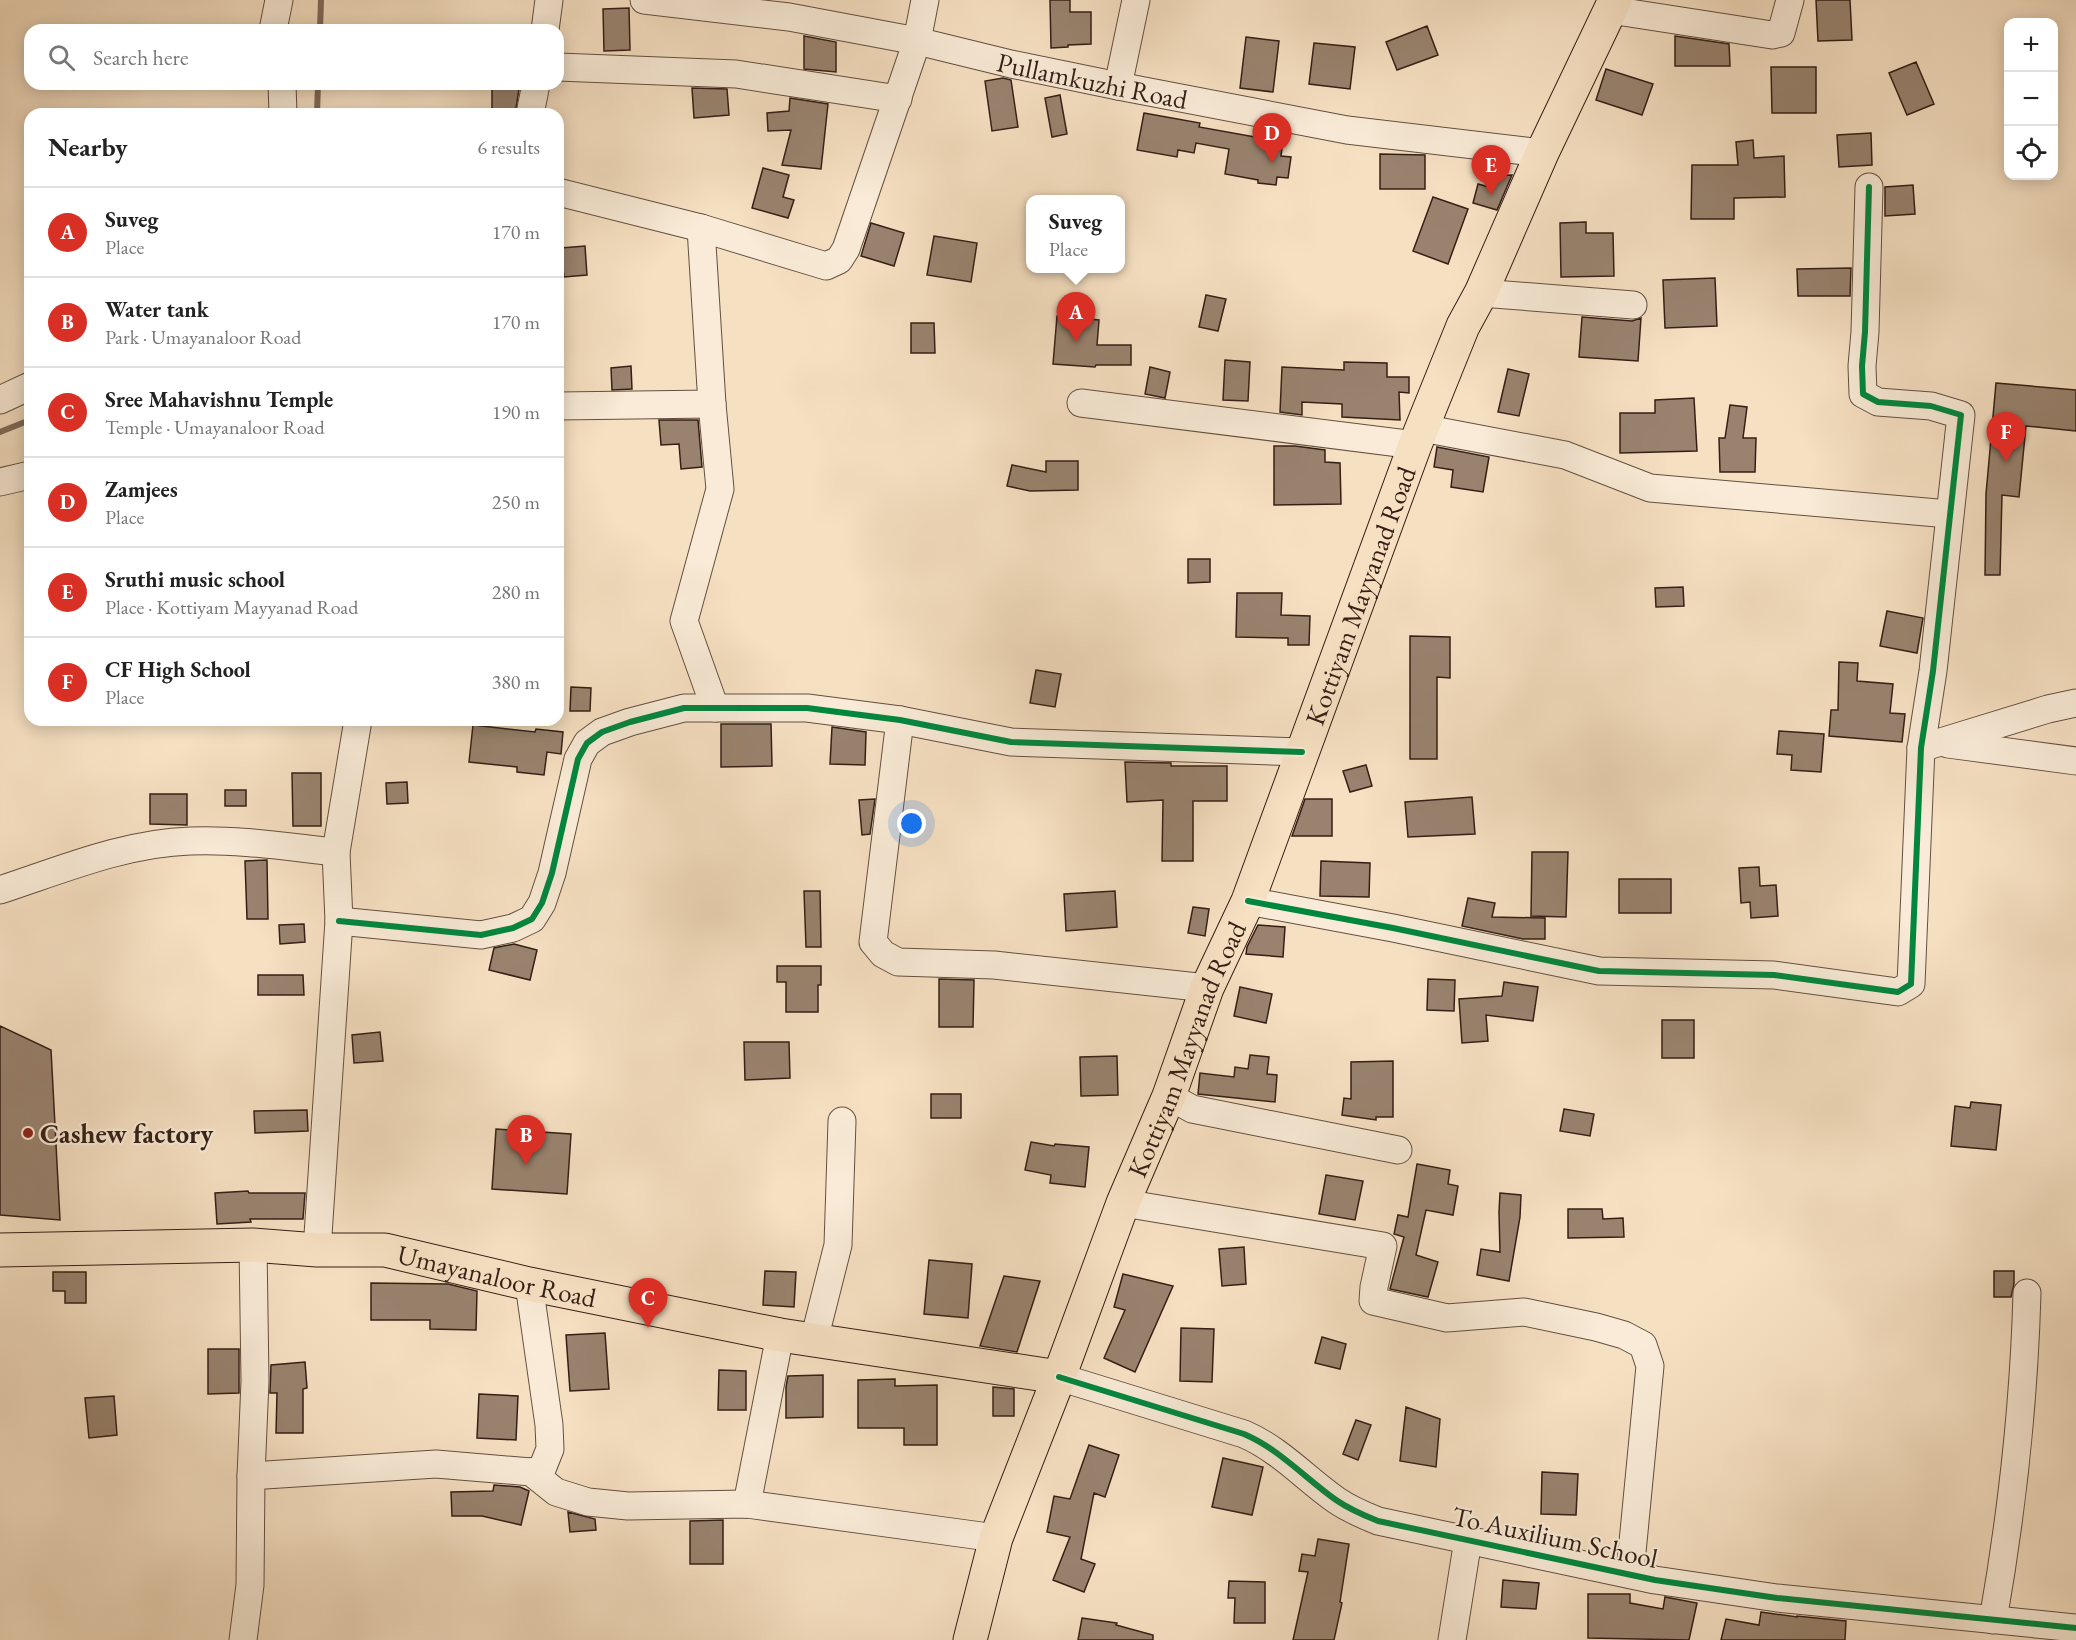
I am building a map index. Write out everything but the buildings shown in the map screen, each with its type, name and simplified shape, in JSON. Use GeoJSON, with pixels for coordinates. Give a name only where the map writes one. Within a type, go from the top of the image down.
{"type":"FeatureCollection","features":[{"type":"Feature","properties":{"kind":"main road","name":"Kottiyam Mayyanad Road"},"geometry":{"type":"LineString","coordinates":[[970,1640],[996,1539],[1123,1203],[1169,1096],[1208,988],[1248,901],[1418,437],[1462,326],[1481,293],[1542,153],[1613,5]]}},
{"type":"Feature","properties":{"kind":"main road","name":"Umayanaloor Road"},"geometry":{"type":"LineString","coordinates":[[0,1250],[253,1245],[317,1250],[385,1250],[529,1284],[780,1335],[1059,1377]]}},
{"type":"Feature","properties":{"kind":"street"},"geometry":{"type":"LineString","coordinates":[[274,24],[279,0]]}},
{"type":"Feature","properties":{"kind":"street"},"geometry":{"type":"LineString","coordinates":[[546,24],[549,0]]}},
{"type":"Feature","properties":{"kind":"street","name":"Pullamkuzhi Road"},"geometry":{"type":"LineString","coordinates":[[644,0],[789,17],[917,41],[1011,64],[1118,86],[1347,130],[1542,153]]}},
{"type":"Feature","properties":{"kind":"street"},"geometry":{"type":"LineString","coordinates":[[564,194],[700,228],[826,266],[839,260],[846,249],[898,99],[917,41],[925,0]]}},
{"type":"Feature","properties":{"kind":"street"},"geometry":{"type":"LineString","coordinates":[[1118,86],[1136,0]]}},
{"type":"Feature","properties":{"kind":"street"},"geometry":{"type":"LineString","coordinates":[[1613,5],[1772,35],[1781,33],[1790,0]]}},
{"type":"Feature","properties":{"kind":"street"},"geometry":{"type":"LineString","coordinates":[[564,67],[736,74],[898,99]]}},
{"type":"Feature","properties":{"kind":"street"},"geometry":{"type":"LineString","coordinates":[[283,90],[283,108]]}},
{"type":"Feature","properties":{"kind":"street"},"geometry":{"type":"LineString","coordinates":[[531,108],[535,90]]}},
{"type":"Feature","properties":{"kind":"street"},"geometry":{"type":"LineString","coordinates":[[1248,901],[1393,928],[1599,971],[1774,975],[1898,992],[1911,984],[1930,745],[1933,671],[1961,415],[1931,406],[1878,402],[1863,394],[1862,366],[1869,187]]}},
{"type":"Feature","properties":{"kind":"street"},"geometry":{"type":"LineString","coordinates":[[700,228],[720,489],[684,621],[715,708]]}},
{"type":"Feature","properties":{"kind":"street"},"geometry":{"type":"LineString","coordinates":[[1481,293],[1634,305]]}},
{"type":"Feature","properties":{"kind":"street"},"geometry":{"type":"LineString","coordinates":[[0,400],[24,389]]}},
{"type":"Feature","properties":{"kind":"street"},"geometry":{"type":"LineString","coordinates":[[1081,403],[1418,437],[1565,455],[1650,488],[1949,514]]}},
{"type":"Feature","properties":{"kind":"street"},"geometry":{"type":"LineString","coordinates":[[564,405],[712,404]]}},
{"type":"Feature","properties":{"kind":"street"},"geometry":{"type":"LineString","coordinates":[[0,482],[24,476]]}},
{"type":"Feature","properties":{"kind":"street"},"geometry":{"type":"LineString","coordinates":[[1930,745],[2048,709],[2076,703]]}},
{"type":"Feature","properties":{"kind":"street"},"geometry":{"type":"LineString","coordinates":[[339,921],[481,935],[513,928],[532,919],[542,903],[552,873],[579,759],[587,743],[602,732],[684,708],[807,708],[900,720],[1011,742],[1302,752]]}},
{"type":"Feature","properties":{"kind":"street"},"geometry":{"type":"LineString","coordinates":[[900,720],[873,942],[883,954],[898,962],[994,965],[1208,988]]}},
{"type":"Feature","properties":{"kind":"street"},"geometry":{"type":"LineString","coordinates":[[317,1250],[339,921],[336,852],[357,726]]}},
{"type":"Feature","properties":{"kind":"street"},"geometry":{"type":"LineString","coordinates":[[1930,745],[2076,761]]}},
{"type":"Feature","properties":{"kind":"street"},"geometry":{"type":"LineString","coordinates":[[0,890],[117,852],[188,841],[228,841],[336,852]]}},
{"type":"Feature","properties":{"kind":"street"},"geometry":{"type":"LineString","coordinates":[[1169,1096],[1192,1108],[1398,1150]]}},
{"type":"Feature","properties":{"kind":"street"},"geometry":{"type":"LineString","coordinates":[[814,1340],[838,1245],[842,1121]]}},
{"type":"Feature","properties":{"kind":"street"},"geometry":{"type":"LineString","coordinates":[[1123,1203],[1383,1246],[1373,1302],[1447,1318],[1524,1312],[1596,1327],[1624,1335],[1643,1345],[1650,1366],[1630,1573]]}},
{"type":"Feature","properties":{"kind":"street"},"geometry":{"type":"LineString","coordinates":[[243,1640],[250,1585],[255,1381],[253,1245]]}},
{"type":"Feature","properties":{"kind":"street"},"geometry":{"type":"LineString","coordinates":[[251,1476],[436,1464],[531,1472],[542,1468],[550,1449],[549,1425],[529,1284]]}},
{"type":"Feature","properties":{"kind":"street"},"geometry":{"type":"LineString","coordinates":[[1993,1620],[2003,1565],[2016,1447],[2028,1293]]}},
{"type":"Feature","properties":{"kind":"street"},"geometry":{"type":"LineString","coordinates":[[747,1504],[780,1335]]}},
{"type":"Feature","properties":{"kind":"street","name":"To Auxilium School"},"geometry":{"type":"LineString","coordinates":[[1059,1377],[1244,1434],[1263,1443],[1335,1499],[1378,1521],[1655,1580],[1777,1598],[2076,1628]]}},
{"type":"Feature","properties":{"kind":"street"},"geometry":{"type":"LineString","coordinates":[[531,1472],[556,1492],[588,1502],[628,1506],[747,1504],[996,1539]]}},
{"type":"Feature","properties":{"kind":"street"},"geometry":{"type":"LineString","coordinates":[[1452,1640],[1468,1540]]}},
{"type":"Feature","properties":{"kind":"waterway"},"geometry":{"type":"LineString","coordinates":[[320,24],[321,0]]}},
{"type":"Feature","properties":{"kind":"waterway"},"geometry":{"type":"LineString","coordinates":[[317,108],[318,90]]}},
{"type":"Feature","properties":{"kind":"waterway"},"geometry":{"type":"LineString","coordinates":[[0,432],[24,422]]}},
{"type":"Feature","properties":{"kind":"cycle path"},"geometry":{"type":"LineString","coordinates":[[1248,901],[1393,928],[1599,971],[1774,975],[1898,992],[1911,984],[1921,748],[1933,671],[1961,415],[1931,406],[1878,402],[1863,394],[1862,366],[1869,187]]}},
{"type":"Feature","properties":{"kind":"cycle path"},"geometry":{"type":"LineString","coordinates":[[339,921],[481,935],[513,928],[532,919],[542,903],[552,873],[578,759],[587,743],[602,732],[684,708],[807,708],[900,720],[1011,742],[1302,752]]}},
{"type":"Feature","properties":{"kind":"cycle path"},"geometry":{"type":"LineString","coordinates":[[1059,1377],[1244,1434],[1269,1448],[1341,1503],[1378,1521],[1655,1580],[1777,1598],[2076,1628]]}},
{"type":"Feature","properties":{"kind":"place","name":"Zamjees"},"geometry":{"type":"Point","coordinates":[1272,163]}},
{"type":"Feature","properties":{"kind":"place","name":"Sruthi music school"},"geometry":{"type":"Point","coordinates":[1491,195]}},
{"type":"Feature","properties":{"kind":"place","name":"Suveg"},"geometry":{"type":"Point","coordinates":[1076,342]}},
{"type":"Feature","properties":{"kind":"place","name":"CF High School"},"geometry":{"type":"Point","coordinates":[2006,462]}},
{"type":"Feature","properties":{"kind":"place","name":"Cashew factory"},"geometry":{"type":"Point","coordinates":[28,1133]}},
{"type":"Feature","properties":{"kind":"place","name":"Water tank"},"geometry":{"type":"Point","coordinates":[526,1165]}},
{"type":"Feature","properties":{"kind":"place","name":"Sree Mahavishnu Temple"},"geometry":{"type":"Point","coordinates":[648,1328]}}]}
